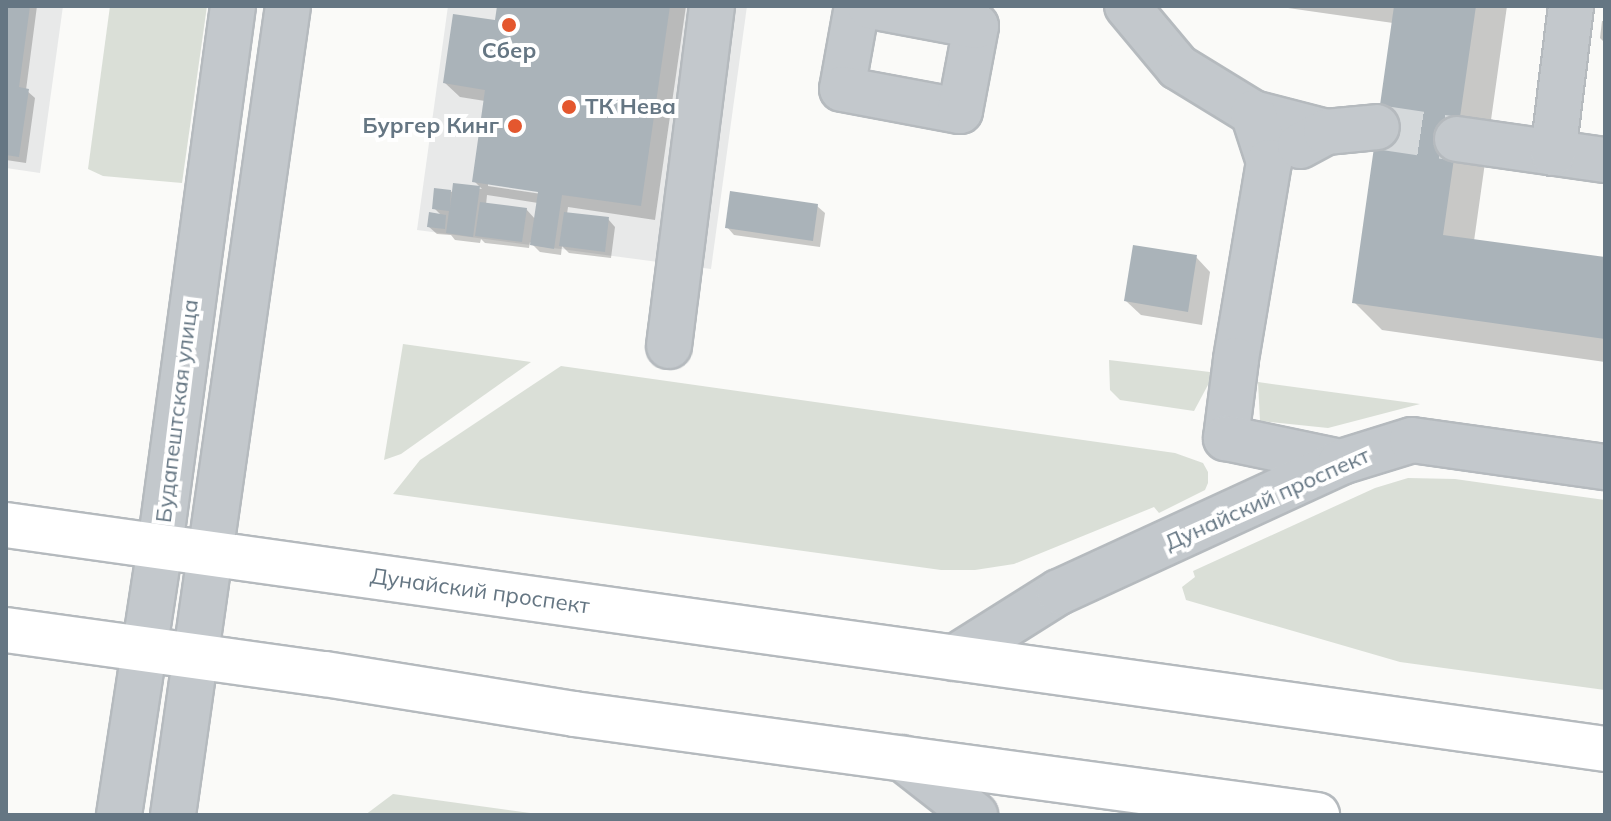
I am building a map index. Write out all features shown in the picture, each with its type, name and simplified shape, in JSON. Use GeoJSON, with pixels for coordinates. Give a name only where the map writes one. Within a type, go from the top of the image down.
{"type":"FeatureCollection","features":[{"type":"Feature","properties":{"kind":"main road","name":"Дунайский проспект"},"geometry":{"type":"LineString","coordinates":[[6,525],[1605,749]]}},
{"type":"Feature","properties":{"kind":"main road"},"geometry":{"type":"LineString","coordinates":[[6,630],[574,714],[1317,815]]}},
{"type":"Feature","properties":{"kind":"street","name":"Будапештская улица"},"geometry":{"type":"LineString","coordinates":[[119,815],[160,546],[233,6]]}},
{"type":"Feature","properties":{"kind":"street"},"geometry":{"type":"LineString","coordinates":[[173,815],[288,6]]}},
{"type":"Feature","properties":{"kind":"street"},"geometry":{"type":"LineString","coordinates":[[669,346],[712,6]]}},
{"type":"Feature","properties":{"kind":"street"},"geometry":{"type":"LineString","coordinates":[[857,6],[842,89],[960,111],[976,26],[895,8]]}},
{"type":"Feature","properties":{"kind":"street"},"geometry":{"type":"LineString","coordinates":[[1127,6],[1178,67],[1253,113],[1326,132],[1377,127]]}},
{"type":"Feature","properties":{"kind":"street"},"geometry":{"type":"LineString","coordinates":[[1553,153],[1571,6]]}},
{"type":"Feature","properties":{"kind":"street"},"geometry":{"type":"LineString","coordinates":[[1253,113],[1269,162],[1226,438],[1341,462]]}},
{"type":"Feature","properties":{"kind":"street"},"geometry":{"type":"LineString","coordinates":[[1269,162],[1326,132]]}},
{"type":"Feature","properties":{"kind":"street"},"geometry":{"type":"LineString","coordinates":[[1457,139],[1605,160]]}},
{"type":"Feature","properties":{"kind":"street","name":"Дунайский проспект"},"geometry":{"type":"LineString","coordinates":[[954,658],[1059,592],[1341,462],[1412,440],[1605,467]]}},
{"type":"Feature","properties":{"kind":"street"},"geometry":{"type":"LineString","coordinates":[[902,758],[975,815]]}},
{"type":"Feature","properties":{"kind":"shaded area"},"geometry":{"type":"Polygon","coordinates":[[[6,6],[63,6],[40,173],[6,168],[6,6]]]}},
{"type":"Feature","properties":{"kind":"shaded area"},"geometry":{"type":"Polygon","coordinates":[[[110,6],[207,6],[182,183],[103,176],[88,169],[110,6]]]}},
{"type":"Feature","properties":{"kind":"shaded area"},"geometry":{"type":"Polygon","coordinates":[[[448,6],[747,6],[711,269],[417,230],[448,6]]]}},
{"type":"Feature","properties":{"kind":"shaded area"},"geometry":{"type":"Polygon","coordinates":[[[403,344],[531,362],[401,454],[384,460],[403,344]]]}},
{"type":"Feature","properties":{"kind":"shaded area"},"geometry":{"type":"Polygon","coordinates":[[[1109,360],[1210,372],[1209,383],[1194,411],[1120,400],[1110,390],[1109,360]]]}},
{"type":"Feature","properties":{"kind":"shaded area"},"geometry":{"type":"Polygon","coordinates":[[[561,366],[1175,453],[1203,463],[1208,472],[1208,483],[1205,490],[1159,513],[1154,507],[1014,564],[975,570],[941,570],[393,494],[420,460],[561,366]]]}},
{"type":"Feature","properties":{"kind":"shaded area"},"geometry":{"type":"Polygon","coordinates":[[[1258,382],[1420,404],[1328,428],[1260,421],[1258,382]]]}},
{"type":"Feature","properties":{"kind":"shaded area"},"geometry":{"type":"Polygon","coordinates":[[[1408,478],[1455,479],[1605,500],[1605,690],[1400,662],[1186,600],[1182,587],[1195,577],[1193,571],[1375,488],[1408,478]]]}},
{"type":"Feature","properties":{"kind":"shaded area"},"geometry":{"type":"Polygon","coordinates":[[[393,794],[545,815],[365,815],[393,794]]]}},
{"type":"Feature","properties":{"kind":"building"},"geometry":{"type":"Polygon","coordinates":[[[6,6],[30,6],[19,87],[29,89],[19,157],[6,155],[6,6]]]}},
{"type":"Feature","properties":{"kind":"building","name":"ТК Нева"},"geometry":{"type":"Polygon","coordinates":[[[497,6],[670,6],[641,206],[562,195],[554,249],[530,245],[538,192],[472,182],[485,90],[443,83],[453,14],[495,20],[497,6]]]}},
{"type":"Feature","properties":{"kind":"building"},"geometry":{"type":"Polygon","coordinates":[[[1394,6],[1476,6],[1443,235],[1605,257],[1605,339],[1352,303],[1394,6]]]}},
{"type":"Feature","properties":{"kind":"building"},"geometry":{"type":"Polygon","coordinates":[[[453,183],[480,186],[473,237],[446,233],[449,211],[432,209],[434,188],[451,190],[450,208],[453,183]]]}},
{"type":"Feature","properties":{"kind":"building"},"geometry":{"type":"Polygon","coordinates":[[[730,191],[818,204],[813,241],[725,228],[730,191]]]}},
{"type":"Feature","properties":{"kind":"building"},"geometry":{"type":"Polygon","coordinates":[[[480,202],[527,208],[522,242],[475,236],[480,202]]]}},
{"type":"Feature","properties":{"kind":"building"},"geometry":{"type":"Polygon","coordinates":[[[429,212],[446,215],[445,229],[427,227],[429,212]]]}},
{"type":"Feature","properties":{"kind":"building"},"geometry":{"type":"Polygon","coordinates":[[[564,212],[609,217],[605,252],[559,246],[564,212]]]}},
{"type":"Feature","properties":{"kind":"building"},"geometry":{"type":"Polygon","coordinates":[[[1133,245],[1197,255],[1188,312],[1124,301],[1133,245]]]}},
{"type":"Feature","properties":{"kind":"tunnel"},"geometry":{"type":"LineString","coordinates":[[1377,127],[1457,139]]}},
{"type":"Feature","properties":{"kind":"place","name":"Сбер"},"geometry":{"type":"Point","coordinates":[509,25]}},
{"type":"Feature","properties":{"kind":"place","name":"ТК Нева"},"geometry":{"type":"Point","coordinates":[569,107]}},
{"type":"Feature","properties":{"kind":"place","name":"Бургер Кинг"},"geometry":{"type":"Point","coordinates":[515,126]}}]}
